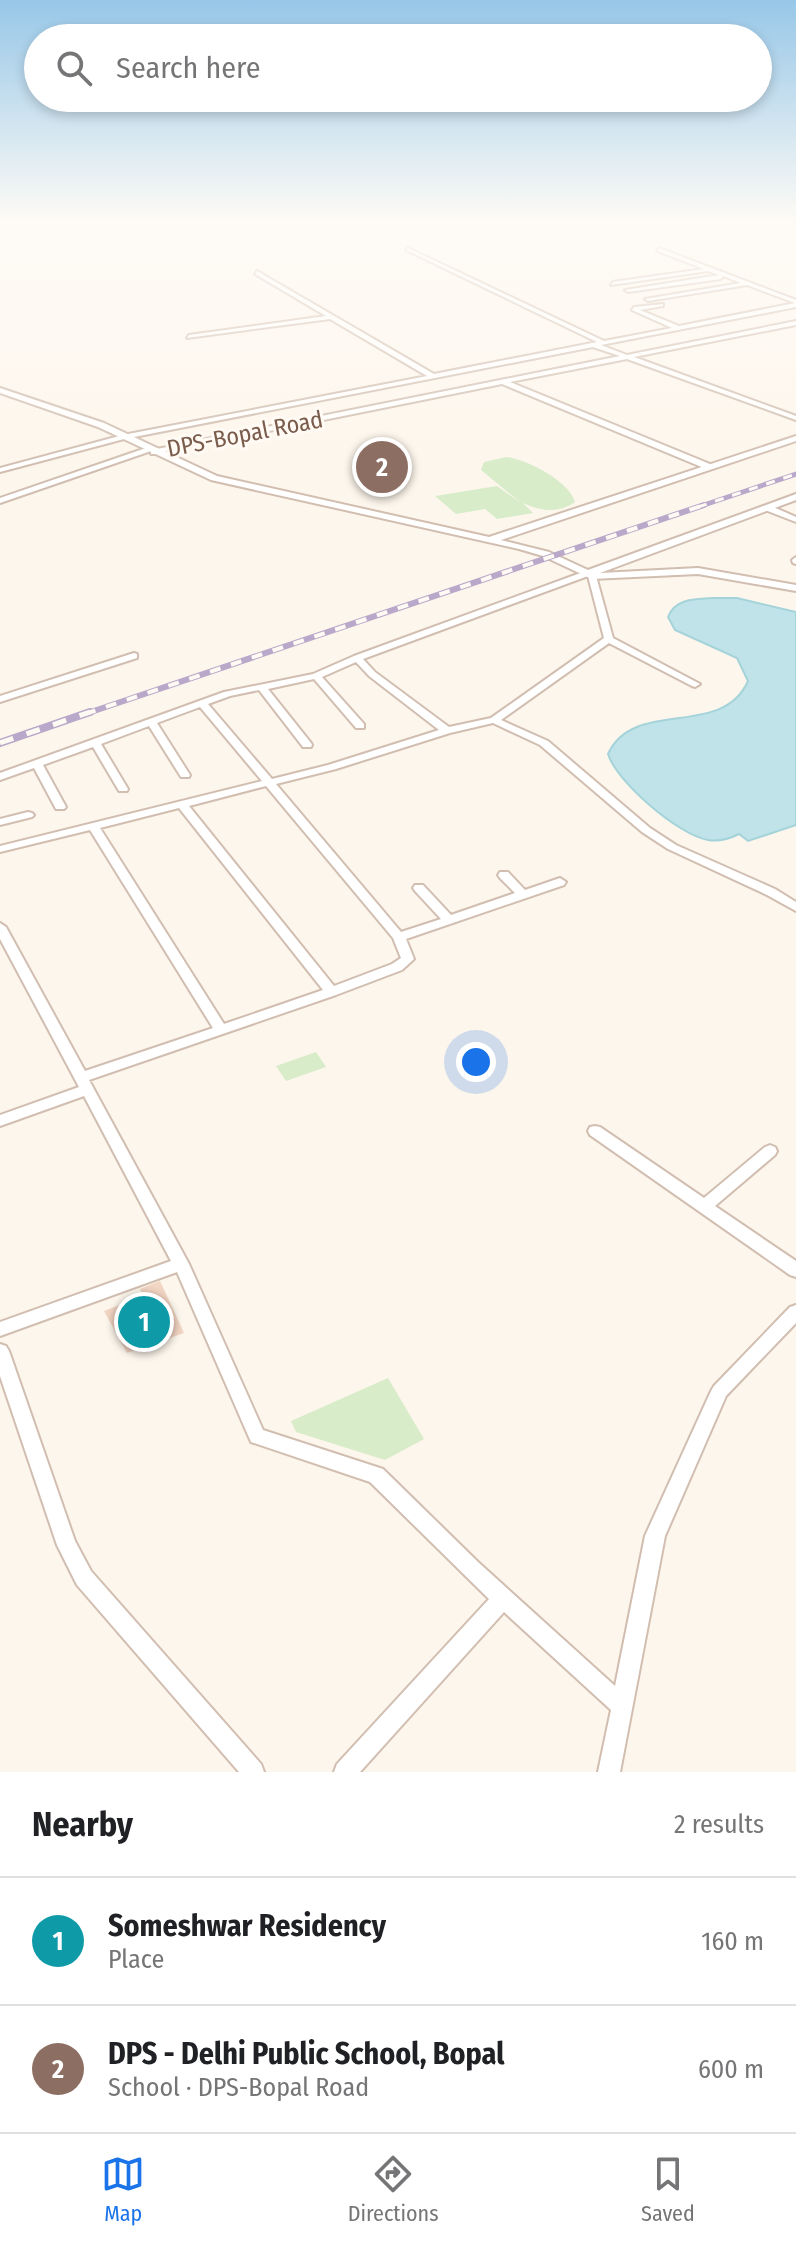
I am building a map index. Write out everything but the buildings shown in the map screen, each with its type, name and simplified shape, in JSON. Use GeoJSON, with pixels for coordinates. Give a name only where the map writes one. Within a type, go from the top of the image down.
{"type":"FeatureCollection","features":[{"type":"Feature","properties":{"kind":"street"},"geometry":{"type":"LineString","coordinates":[[310,305],[432,376]]}},
{"type":"Feature","properties":{"kind":"street"},"geometry":{"type":"LineString","coordinates":[[521,305],[626,358],[796,418]]}},
{"type":"Feature","properties":{"kind":"street"},"geometry":{"type":"LineString","coordinates":[[0,470],[123,437],[594,345],[605,346],[793,305]]}},
{"type":"Feature","properties":{"kind":"street"},"geometry":{"type":"LineString","coordinates":[[619,312],[664,308],[645,314]]}},
{"type":"Feature","properties":{"kind":"street"},"geometry":{"type":"LineString","coordinates":[[634,309],[678,328]]}},
{"type":"Feature","properties":{"kind":"street"},"geometry":{"type":"LineString","coordinates":[[189,337],[330,317]]}},
{"type":"Feature","properties":{"kind":"street","name":"DPS-Bopal Road"},"geometry":{"type":"LineString","coordinates":[[145,447],[502,382],[796,323]]}},
{"type":"Feature","properties":{"kind":"street"},"geometry":{"type":"LineString","coordinates":[[502,382],[707,466]]}},
{"type":"Feature","properties":{"kind":"street"},"geometry":{"type":"LineString","coordinates":[[0,390],[101,425],[145,447]]}},
{"type":"Feature","properties":{"kind":"street"},"geometry":{"type":"LineString","coordinates":[[489,540],[796,438]]}},
{"type":"Feature","properties":{"kind":"street"},"geometry":{"type":"LineString","coordinates":[[0,501],[145,447]]}},
{"type":"Feature","properties":{"kind":"street","name":"DPS-Bopal Road"},"geometry":{"type":"LineString","coordinates":[[145,447],[214,478],[546,554],[589,575],[698,571],[796,588]]}},
{"type":"Feature","properties":{"kind":"street"},"geometry":{"type":"LineString","coordinates":[[0,476],[22,464]]}},
{"type":"Feature","properties":{"kind":"street"},"geometry":{"type":"LineString","coordinates":[[0,777],[202,703],[261,686],[316,676],[357,658],[796,497]]}},
{"type":"Feature","properties":{"kind":"street"},"geometry":{"type":"LineString","coordinates":[[768,508],[796,520]]}},
{"type":"Feature","properties":{"kind":"street"},"geometry":{"type":"LineString","coordinates":[[641,556],[698,571]]}},
{"type":"Feature","properties":{"kind":"street"},"geometry":{"type":"LineString","coordinates":[[589,575],[609,639],[695,684]]}},
{"type":"Feature","properties":{"kind":"street"},"geometry":{"type":"LineString","coordinates":[[0,849],[267,784],[494,720],[609,639]]}},
{"type":"Feature","properties":{"kind":"street"},"geometry":{"type":"LineString","coordinates":[[0,699],[134,656]]}},
{"type":"Feature","properties":{"kind":"street"},"geometry":{"type":"LineString","coordinates":[[357,658],[372,674],[447,731]]}},
{"type":"Feature","properties":{"kind":"street"},"geometry":{"type":"LineString","coordinates":[[316,676],[360,726]]}},
{"type":"Feature","properties":{"kind":"street"},"geometry":{"type":"LineString","coordinates":[[261,686],[307,745]]}},
{"type":"Feature","properties":{"kind":"street"},"geometry":{"type":"LineString","coordinates":[[0,1121],[83,1084],[221,1030],[397,967],[408,959],[399,937],[267,784],[202,703]]}},
{"type":"Feature","properties":{"kind":"street"},"geometry":{"type":"LineString","coordinates":[[494,720],[544,743],[646,830],[672,847],[771,892],[796,907]]}},
{"type":"Feature","properties":{"kind":"street"},"geometry":{"type":"LineString","coordinates":[[151,722],[185,775]]}},
{"type":"Feature","properties":{"kind":"street"},"geometry":{"type":"LineString","coordinates":[[95,742],[123,789]]}},
{"type":"Feature","properties":{"kind":"street"},"geometry":{"type":"LineString","coordinates":[[37,763],[60,807]]}},
{"type":"Feature","properties":{"kind":"street"},"geometry":{"type":"LineString","coordinates":[[182,804],[331,992]]}},
{"type":"Feature","properties":{"kind":"street"},"geometry":{"type":"LineString","coordinates":[[0,822],[28,815]]}},
{"type":"Feature","properties":{"kind":"street"},"geometry":{"type":"LineString","coordinates":[[93,825],[221,1030]]}},
{"type":"Feature","properties":{"kind":"street"},"geometry":{"type":"LineString","coordinates":[[504,875],[523,895]]}},
{"type":"Feature","properties":{"kind":"street"},"geometry":{"type":"LineString","coordinates":[[399,937],[560,882]]}},
{"type":"Feature","properties":{"kind":"street"},"geometry":{"type":"LineString","coordinates":[[419,888],[449,920]]}},
{"type":"Feature","properties":{"kind":"street"},"geometry":{"type":"LineString","coordinates":[[0,927],[181,1264],[257,1436],[376,1475],[503,1598],[622,1706]]}},
{"type":"Feature","properties":{"kind":"street"},"geometry":{"type":"LineString","coordinates":[[595,1131],[796,1270]]}},
{"type":"Feature","properties":{"kind":"street"},"geometry":{"type":"LineString","coordinates":[[704,1207],[770,1151]]}},
{"type":"Feature","properties":{"kind":"street"},"geometry":{"type":"LineString","coordinates":[[0,1329],[181,1264]]}},
{"type":"Feature","properties":{"kind":"street"},"geometry":{"type":"LineString","coordinates":[[609,1772],[655,1536],[720,1391],[796,1312]]}},
{"type":"Feature","properties":{"kind":"street"},"geometry":{"type":"LineString","coordinates":[[0,1351],[62,1532],[84,1578],[253,1772]]}},
{"type":"Feature","properties":{"kind":"street"},"geometry":{"type":"LineString","coordinates":[[345,1772],[503,1598]]}},
{"type":"Feature","properties":{"kind":"green space"},"geometry":{"type":"Polygon","coordinates":[[[506,457],[546,472],[565,486],[575,502],[549,510],[523,503],[533,513],[497,519],[485,509],[456,514],[435,496],[497,486],[521,503],[481,470],[484,462],[506,457]]]}},
{"type":"Feature","properties":{"kind":"green space"},"geometry":{"type":"Polygon","coordinates":[[[316,1052],[326,1067],[286,1081],[276,1066],[316,1052]]]}},
{"type":"Feature","properties":{"kind":"green space"},"geometry":{"type":"Polygon","coordinates":[[[388,1378],[424,1439],[385,1460],[296,1432],[291,1421],[388,1378]]]}},
{"type":"Feature","properties":{"kind":"water"},"geometry":{"type":"Polygon","coordinates":[[[737,598],[796,612],[796,825],[748,841],[739,834],[724,840],[708,840],[681,828],[635,792],[608,754],[620,737],[637,727],[699,715],[719,709],[736,699],[748,681],[737,658],[675,630],[668,617],[681,603],[737,598]]]}},
{"type":"Feature","properties":{"kind":"railway"},"geometry":{"type":"LineString","coordinates":[[698,507],[796,474]]}},
{"type":"Feature","properties":{"kind":"railway"},"geometry":{"type":"LineString","coordinates":[[85,714],[704,505]]}},
{"type":"Feature","properties":{"kind":"railway"},"geometry":{"type":"LineString","coordinates":[[0,743],[90,712]]}},
{"type":"Feature","properties":{"kind":"place","name":"DPS - Delhi Public School, Bopal"},"geometry":{"type":"Point","coordinates":[382,467]}},
{"type":"Feature","properties":{"kind":"place","name":"Someshwar Residency"},"geometry":{"type":"Point","coordinates":[144,1322]}}]}
